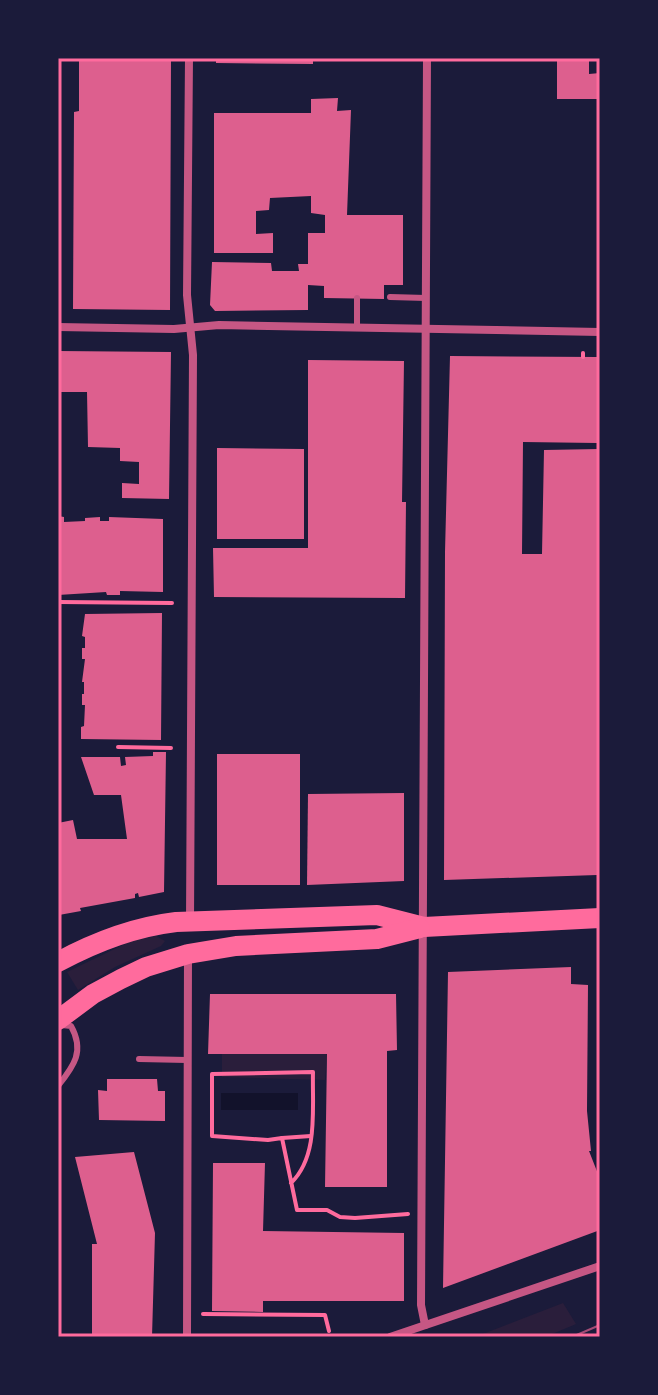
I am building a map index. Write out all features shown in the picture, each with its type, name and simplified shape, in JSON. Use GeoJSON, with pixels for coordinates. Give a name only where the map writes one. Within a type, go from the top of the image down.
{"type":"FeatureCollection","features":[{"type":"Feature","properties":{"kind":"main road"},"geometry":{"type":"LineString","coordinates":[[58,962],[125,933],[163,924],[377,915],[424,927]]}},
{"type":"Feature","properties":{"kind":"main road"},"geometry":{"type":"LineString","coordinates":[[58,1022],[93,994],[121,979],[146,967],[188,954],[236,946],[377,939],[424,927],[600,918]]}},
{"type":"Feature","properties":{"kind":"street"},"geometry":{"type":"LineString","coordinates":[[189,58],[187,295],[193,355],[190,922]]}},
{"type":"Feature","properties":{"kind":"street"},"geometry":{"type":"LineString","coordinates":[[425,1325],[421,1305],[427,58]]}},
{"type":"Feature","properties":{"kind":"street"},"geometry":{"type":"LineString","coordinates":[[58,327],[357,327],[600,332]]}},
{"type":"Feature","properties":{"kind":"street"},"geometry":{"type":"LineString","coordinates":[[187,1337],[188,954]]}},
{"type":"Feature","properties":{"kind":"street"},"geometry":{"type":"LineString","coordinates":[[390,1337],[600,1266]]}},
{"type":"Feature","properties":{"kind":"lane"},"geometry":{"type":"LineString","coordinates":[[390,297],[426,298]]}},
{"type":"Feature","properties":{"kind":"lane"},"geometry":{"type":"LineString","coordinates":[[357,298],[357,327]]}},
{"type":"Feature","properties":{"kind":"lane"},"geometry":{"type":"LineString","coordinates":[[58,1022],[71,1026],[79,1050],[73,1067],[58,1086]]}},
{"type":"Feature","properties":{"kind":"lane"},"geometry":{"type":"LineString","coordinates":[[139,1059],[187,1060]]}},
{"type":"Feature","properties":{"kind":"path"},"geometry":{"type":"LineString","coordinates":[[58,602],[172,603]]}},
{"type":"Feature","properties":{"kind":"path"},"geometry":{"type":"LineString","coordinates":[[118,747],[171,748]]}},
{"type":"Feature","properties":{"kind":"path"},"geometry":{"type":"LineString","coordinates":[[291,1183],[301,1173],[311,1136],[313,1072],[212,1074],[212,1136],[268,1140],[311,1136]]}},
{"type":"Feature","properties":{"kind":"path"},"geometry":{"type":"LineString","coordinates":[[282,1138],[297,1210],[327,1210],[340,1217],[355,1218],[408,1214]]}},
{"type":"Feature","properties":{"kind":"path"},"geometry":{"type":"LineString","coordinates":[[203,1314],[325,1315],[329,1331]]}},
{"type":"Feature","properties":{"kind":"shaded area"},"geometry":{"type":"Polygon","coordinates":[[[156,936],[165,941],[161,946],[115,967],[78,990],[67,972],[129,942],[156,936]]]}},
{"type":"Feature","properties":{"kind":"shaded area"},"geometry":{"type":"Polygon","coordinates":[[[222,1051],[327,1054],[325,1080],[222,1077],[222,1051]]]}},
{"type":"Feature","properties":{"kind":"shaded area"},"geometry":{"type":"Polygon","coordinates":[[[221,1093],[298,1093],[298,1110],[221,1110],[221,1093]]]}},
{"type":"Feature","properties":{"kind":"shaded area"},"geometry":{"type":"Polygon","coordinates":[[[563,1303],[576,1324],[545,1337],[475,1337],[563,1303]]]}},
{"type":"Feature","properties":{"kind":"building"},"geometry":{"type":"Polygon","coordinates":[[[79,58],[171,58],[170,310],[73,309],[74,112],[79,111],[79,58]]]}},
{"type":"Feature","properties":{"kind":"building"},"geometry":{"type":"Polygon","coordinates":[[[216,58],[313,58],[313,64],[216,63],[216,58]]]}},
{"type":"Feature","properties":{"kind":"building"},"geometry":{"type":"Polygon","coordinates":[[[557,58],[589,58],[589,74],[600,73],[600,99],[557,99],[557,58]]]}},
{"type":"Feature","properties":{"kind":"building"},"geometry":{"type":"Polygon","coordinates":[[[338,98],[337,111],[351,110],[347,215],[403,215],[403,285],[384,285],[384,299],[324,298],[324,286],[308,285],[308,310],[215,311],[210,305],[212,262],[271,263],[272,271],[299,271],[298,264],[308,264],[308,233],[325,233],[325,215],[311,213],[311,196],[270,198],[269,210],[256,211],[256,234],[273,233],[273,253],[214,253],[214,113],[311,113],[311,99],[338,98]]]}},
{"type":"Feature","properties":{"kind":"building"},"geometry":{"type":"Polygon","coordinates":[[[58,351],[171,352],[169,499],[122,498],[122,483],[139,484],[139,462],[120,461],[120,448],[88,447],[87,392],[58,392],[58,351]]]}},
{"type":"Feature","properties":{"kind":"building"},"geometry":{"type":"Polygon","coordinates":[[[450,356],[597,357],[597,443],[523,442],[522,554],[542,554],[544,450],[599,449],[597,875],[444,880],[445,552],[450,356]]]}},
{"type":"Feature","properties":{"kind":"building"},"geometry":{"type":"Polygon","coordinates":[[[308,360],[404,361],[402,502],[406,502],[405,598],[214,597],[213,548],[308,548],[308,360]]]}},
{"type":"Feature","properties":{"kind":"building"},"geometry":{"type":"Polygon","coordinates":[[[217,448],[304,449],[304,539],[217,539],[217,448]]]}},
{"type":"Feature","properties":{"kind":"building"},"geometry":{"type":"Polygon","coordinates":[[[58,516],[64,517],[64,522],[100,517],[100,521],[109,521],[109,517],[163,519],[163,592],[58,595],[58,516]]]}},
{"type":"Feature","properties":{"kind":"building"},"geometry":{"type":"Polygon","coordinates":[[[162,613],[161,740],[81,739],[85,705],[82,705],[85,659],[82,659],[82,648],[85,648],[85,637],[82,636],[85,614],[162,613]]]}},
{"type":"Feature","properties":{"kind":"building"},"geometry":{"type":"Polygon","coordinates":[[[153,752],[166,752],[164,892],[139,897],[138,893],[135,898],[59,915],[58,823],[73,820],[77,839],[127,839],[121,795],[94,795],[81,757],[120,757],[121,766],[126,765],[125,757],[153,756],[153,752]]]}},
{"type":"Feature","properties":{"kind":"building"},"geometry":{"type":"Polygon","coordinates":[[[217,754],[300,754],[300,885],[217,885],[217,754]]]}},
{"type":"Feature","properties":{"kind":"building"},"geometry":{"type":"Polygon","coordinates":[[[404,793],[404,881],[307,885],[308,794],[404,793]]]}},
{"type":"Feature","properties":{"kind":"building"},"geometry":{"type":"Polygon","coordinates":[[[571,967],[571,984],[588,985],[587,1111],[589,1151],[600,1179],[600,1230],[443,1288],[448,972],[571,967]]]}},
{"type":"Feature","properties":{"kind":"building"},"geometry":{"type":"Polygon","coordinates":[[[210,994],[396,994],[397,1050],[387,1051],[387,1187],[325,1187],[327,1054],[208,1054],[210,994]]]}},
{"type":"Feature","properties":{"kind":"building"},"geometry":{"type":"Polygon","coordinates":[[[107,1079],[157,1079],[158,1091],[165,1091],[165,1121],[99,1120],[98,1090],[107,1091],[107,1079]]]}},
{"type":"Feature","properties":{"kind":"building"},"geometry":{"type":"Polygon","coordinates":[[[134,1152],[155,1233],[152,1337],[92,1337],[92,1244],[97,1244],[75,1157],[134,1152]]]}},
{"type":"Feature","properties":{"kind":"building"},"geometry":{"type":"Polygon","coordinates":[[[213,1163],[265,1163],[263,1231],[404,1233],[404,1301],[263,1301],[263,1312],[212,1311],[213,1163]]]}},
{"type":"Feature","properties":{"kind":"tram line"},"geometry":{"type":"LineString","coordinates":[[572,1337],[600,1325]]}}]}
